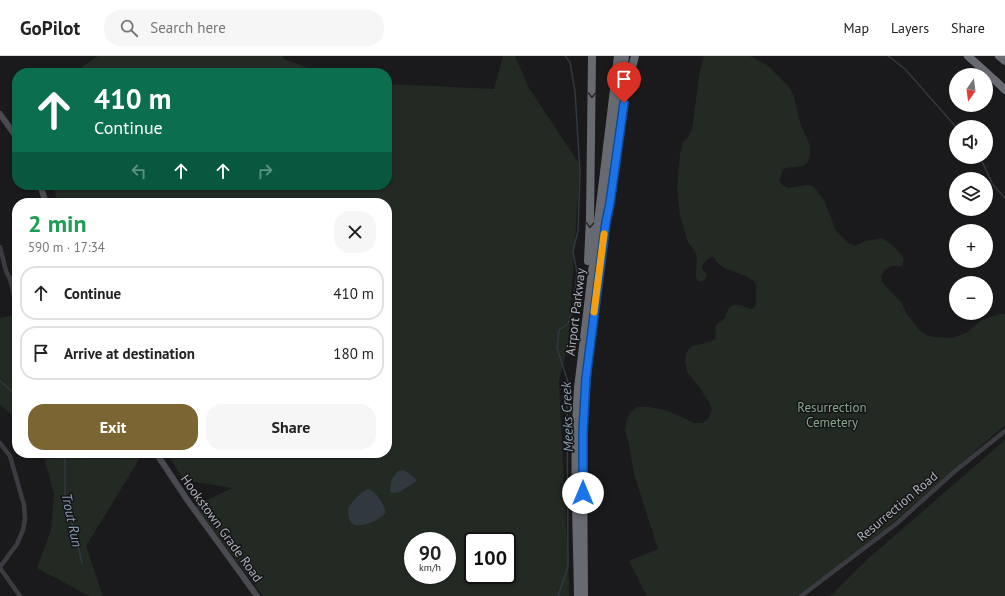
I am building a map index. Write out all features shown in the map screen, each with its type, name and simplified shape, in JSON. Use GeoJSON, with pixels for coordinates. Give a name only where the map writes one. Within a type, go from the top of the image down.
{"type":"FeatureCollection","features":[{"type":"Feature","properties":{"kind":"highway"},"geometry":{"type":"LineString","coordinates":[[578,388],[590,219],[592,56]]}},
{"type":"Feature","properties":{"kind":"highway","name":"Airport Parkway"},"geometry":{"type":"LineString","coordinates":[[578,596],[575,454],[578,388],[618,56]]}},
{"type":"Feature","properties":{"kind":"highway","name":"Airport Parkway"},"geometry":{"type":"LineString","coordinates":[[584,596],[583,432],[586,378],[625,56]]}},
{"type":"Feature","properties":{"kind":"highway"},"geometry":{"type":"LineString","coordinates":[[606,222],[627,85],[634,56]]}},
{"type":"Feature","properties":{"kind":"highway"},"geometry":{"type":"LineString","coordinates":[[967,56],[979,65],[1005,90]]}},
{"type":"Feature","properties":{"kind":"highway"},"geometry":{"type":"LineString","coordinates":[[999,56],[1005,61]]}},
{"type":"Feature","properties":{"kind":"highway"},"geometry":{"type":"LineString","coordinates":[[583,481],[588,596]]}},
{"type":"Feature","properties":{"kind":"highway"},"geometry":{"type":"LineString","coordinates":[[575,596],[577,552]]}},
{"type":"Feature","properties":{"kind":"street"},"geometry":{"type":"LineString","coordinates":[[0,114],[12,131]]}},
{"type":"Feature","properties":{"kind":"street"},"geometry":{"type":"LineString","coordinates":[[0,247],[12,288]]}},
{"type":"Feature","properties":{"kind":"street","name":"Resurrection Road"},"geometry":{"type":"LineString","coordinates":[[801,596],[896,524],[955,471],[1005,430]]}},
{"type":"Feature","properties":{"kind":"street"},"geometry":{"type":"LineString","coordinates":[[0,443],[10,456],[24,505],[25,519],[23,530],[17,544],[0,567],[20,596]]}},
{"type":"Feature","properties":{"kind":"street","name":"Hookstown Grade Road"},"geometry":{"type":"LineString","coordinates":[[159,458],[254,595]]}},
{"type":"Feature","properties":{"kind":"green space"},"geometry":{"type":"Polygon","coordinates":[[[98,56],[283,56],[284,59],[308,68],[80,68],[98,56]]]}},
{"type":"Feature","properties":{"kind":"green space"},"geometry":{"type":"Polygon","coordinates":[[[503,56],[515,56],[529,88],[580,165],[568,345],[559,381],[569,596],[263,596],[195,506],[232,488],[183,480],[171,458],[392,458],[392,198],[57,198],[54,190],[392,190],[392,84],[494,89],[503,56]]]}},
{"type":"Feature","properties":{"kind":"green space","name":"Resurrection Cemetery"},"geometry":{"type":"Polygon","coordinates":[[[704,56],[750,56],[767,65],[789,87],[794,96],[800,123],[810,146],[810,154],[808,162],[803,166],[786,168],[783,170],[780,181],[782,185],[788,188],[806,185],[813,186],[824,200],[836,231],[847,242],[855,246],[865,241],[882,238],[892,245],[904,258],[902,266],[891,266],[885,270],[881,276],[882,282],[901,302],[907,314],[918,329],[926,335],[933,337],[953,338],[968,332],[980,321],[993,320],[993,316],[1005,314],[1005,425],[883,531],[797,596],[647,596],[629,561],[658,549],[634,474],[625,430],[627,419],[631,412],[638,407],[649,407],[668,411],[694,423],[702,423],[708,419],[712,410],[710,404],[698,385],[687,372],[685,361],[686,353],[692,346],[710,342],[715,339],[715,327],[725,318],[729,308],[732,306],[739,305],[752,309],[755,307],[756,287],[754,282],[746,276],[724,268],[714,257],[707,260],[702,266],[702,269],[707,274],[706,279],[701,282],[698,281],[696,278],[697,256],[688,242],[680,216],[677,186],[680,155],[683,142],[689,136],[692,129],[700,71],[704,56]]]}},
{"type":"Feature","properties":{"kind":"green space"},"geometry":{"type":"Polygon","coordinates":[[[12,316],[12,415],[0,405],[0,318],[12,316]]]}},
{"type":"Feature","properties":{"kind":"green space"},"geometry":{"type":"Polygon","coordinates":[[[1005,440],[1005,596],[830,596],[870,557],[1005,440]]]}},
{"type":"Feature","properties":{"kind":"green space"},"geometry":{"type":"Polygon","coordinates":[[[44,458],[140,458],[86,546],[103,596],[89,596],[37,568],[51,530],[54,494],[44,458]]]}},
{"type":"Feature","properties":{"kind":"shaded area"},"geometry":{"type":"Polygon","coordinates":[[[403,470],[413,476],[417,481],[399,492],[392,493],[390,491],[392,480],[398,471],[403,470]]]}},
{"type":"Feature","properties":{"kind":"shaded area"},"geometry":{"type":"Polygon","coordinates":[[[368,489],[379,498],[386,512],[384,515],[372,522],[364,525],[354,525],[350,522],[348,510],[356,498],[368,489]]]}},
{"type":"Feature","properties":{"kind":"waterway","name":"Meeks Creek"},"geometry":{"type":"LineString","coordinates":[[558,596],[568,567],[568,382],[557,348],[559,330],[568,324],[574,305],[577,272],[573,251],[578,231],[580,173],[575,91],[570,62],[565,56]]}},
{"type":"Feature","properties":{"kind":"waterway"},"geometry":{"type":"LineString","coordinates":[[888,56],[905,69],[950,120]]}},
{"type":"Feature","properties":{"kind":"waterway"},"geometry":{"type":"LineString","coordinates":[[983,164],[993,185],[1005,198]]}},
{"type":"Feature","properties":{"kind":"waterway","name":"Trout Run"},"geometry":{"type":"LineString","coordinates":[[0,381],[12,392]]}},
{"type":"Feature","properties":{"kind":"waterway","name":"Trout Run"},"geometry":{"type":"LineString","coordinates":[[64,458],[65,494],[82,563]]}},
{"type":"Feature","properties":{"kind":"slow traffic"},"geometry":{"type":"LineString","coordinates":[[594,312],[604,234]]}},
{"type":"Feature","properties":{"kind":"route"},"geometry":{"type":"LineString","coordinates":[[583,493],[583,432],[586,378],[606,222],[624,103]]}}]}
